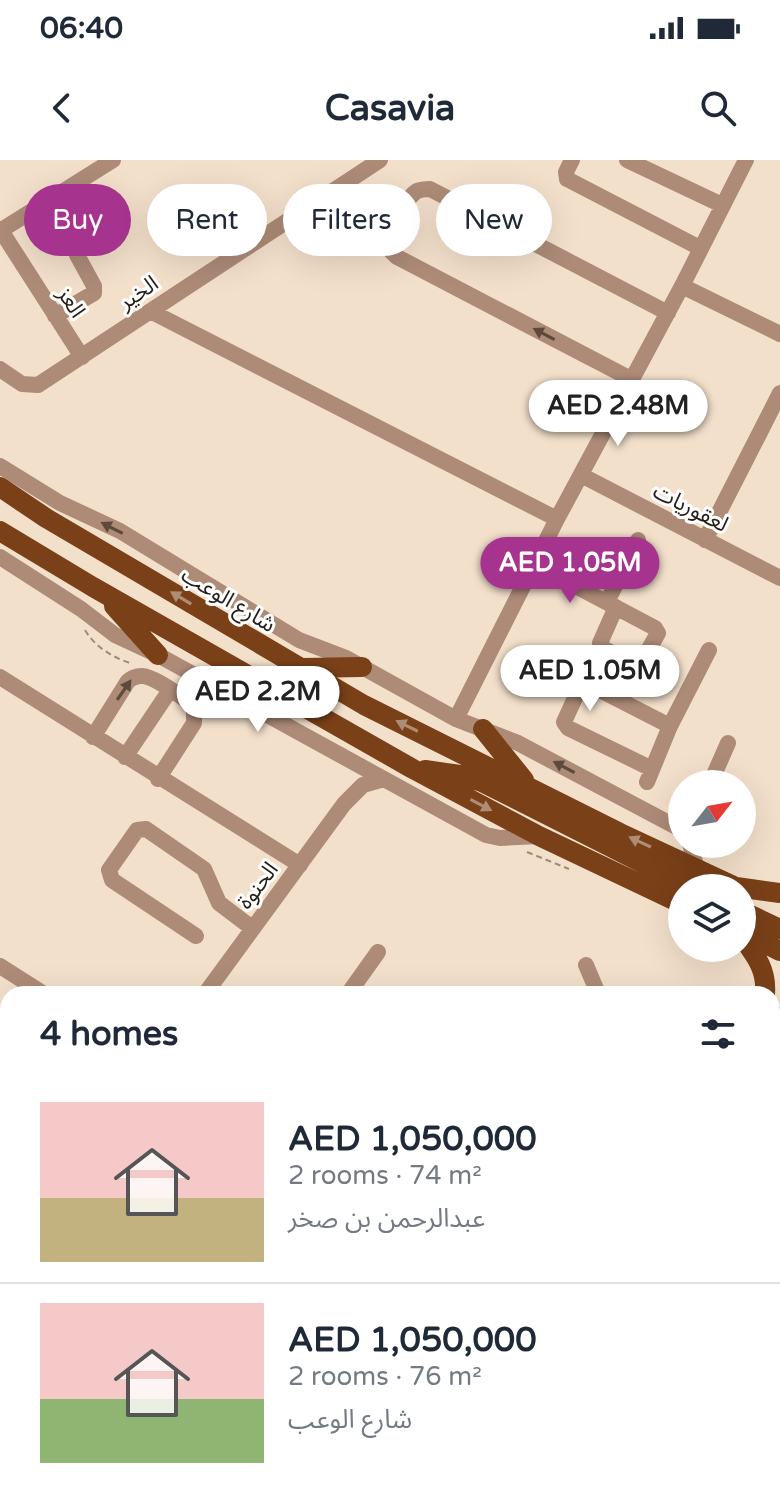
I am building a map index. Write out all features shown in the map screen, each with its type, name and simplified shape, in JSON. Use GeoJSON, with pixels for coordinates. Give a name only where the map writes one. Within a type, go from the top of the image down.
{"type":"FeatureCollection","features":[{"type":"Feature","properties":{"kind":"main road","name":"شارع الوعب"},"geometry":{"type":"LineString","coordinates":[[0,487],[46,518],[364,705],[529,787],[686,874]]}},
{"type":"Feature","properties":{"kind":"main road"},"geometry":{"type":"LineString","coordinates":[[0,531],[413,769],[532,844],[668,898]]}},
{"type":"Feature","properties":{"kind":"main road"},"geometry":{"type":"LineString","coordinates":[[93,587],[158,655]]}},
{"type":"Feature","properties":{"kind":"main road"},"geometry":{"type":"LineString","coordinates":[[299,668],[362,667]]}},
{"type":"Feature","properties":{"kind":"main road"},"geometry":{"type":"LineString","coordinates":[[483,729],[529,787]]}},
{"type":"Feature","properties":{"kind":"main road"},"geometry":{"type":"LineString","coordinates":[[413,769],[460,775],[482,782],[684,874]]}},
{"type":"Feature","properties":{"kind":"main road"},"geometry":{"type":"LineString","coordinates":[[756,890],[780,893]]}},
{"type":"Feature","properties":{"kind":"main road","name":"شارع الوعب"},"geometry":{"type":"LineString","coordinates":[[756,896],[780,907]]}},
{"type":"Feature","properties":{"kind":"main road"},"geometry":{"type":"LineString","coordinates":[[756,918],[780,929]]}},
{"type":"Feature","properties":{"kind":"main road"},"geometry":{"type":"LineString","coordinates":[[756,941],[780,951]]}},
{"type":"Feature","properties":{"kind":"main road"},"geometry":{"type":"LineString","coordinates":[[756,957],[765,974],[765,986]]}},
{"type":"Feature","properties":{"kind":"street"},"geometry":{"type":"LineString","coordinates":[[0,230],[113,160]]}},
{"type":"Feature","properties":{"kind":"street","name":"الخير"},"geometry":{"type":"LineString","coordinates":[[0,369],[22,384],[33,386],[43,383],[380,160]]}},
{"type":"Feature","properties":{"kind":"street"},"geometry":{"type":"LineString","coordinates":[[572,160],[566,172],[567,179],[700,248]]}},
{"type":"Feature","properties":{"kind":"street"},"geometry":{"type":"LineString","coordinates":[[627,160],[722,205]]}},
{"type":"Feature","properties":{"kind":"street"},"geometry":{"type":"LineString","coordinates":[[456,719],[631,379],[661,309],[682,286],[746,160]]}},
{"type":"Feature","properties":{"kind":"street"},"geometry":{"type":"LineString","coordinates":[[631,379],[397,257],[390,250],[390,235],[413,194],[420,189],[430,189],[661,309]]}},
{"type":"Feature","properties":{"kind":"street","name":"العز"},"geometry":{"type":"LineString","coordinates":[[0,230],[82,357]]}},
{"type":"Feature","properties":{"kind":"street"},"geometry":{"type":"LineString","coordinates":[[55,316],[94,293],[94,286],[78,256]]}},
{"type":"Feature","properties":{"kind":"street"},"geometry":{"type":"LineString","coordinates":[[682,286],[780,334]]}},
{"type":"Feature","properties":{"kind":"street"},"geometry":{"type":"LineString","coordinates":[[150,311],[557,519]]}},
{"type":"Feature","properties":{"kind":"street"},"geometry":{"type":"LineString","coordinates":[[705,540],[779,398]]}},
{"type":"Feature","properties":{"kind":"street","name":"شارع الوعب"},"geometry":{"type":"LineString","coordinates":[[0,466],[60,503],[129,537],[299,640],[362,667],[456,719],[518,743],[668,822]]}},
{"type":"Feature","properties":{"kind":"street","name":"لعقوريات"},"geometry":{"type":"LineString","coordinates":[[581,475],[780,578]]}},
{"type":"Feature","properties":{"kind":"street"},"geometry":{"type":"LineString","coordinates":[[534,564],[612,604],[638,540]]}},
{"type":"Feature","properties":{"kind":"street"},"geometry":{"type":"LineString","coordinates":[[0,557],[81,609],[115,635],[158,655],[492,837],[532,844]]}},
{"type":"Feature","properties":{"kind":"street"},"geometry":{"type":"LineString","coordinates":[[636,804],[670,726],[709,650]]}},
{"type":"Feature","properties":{"kind":"street"},"geometry":{"type":"LineString","coordinates":[[0,677],[158,779],[300,865]]}},
{"type":"Feature","properties":{"kind":"street"},"geometry":{"type":"LineString","coordinates":[[93,737],[132,678],[147,677],[170,690],[191,704],[196,718],[158,779]]}},
{"type":"Feature","properties":{"kind":"street"},"geometry":{"type":"LineString","coordinates":[[647,780],[568,728],[564,722],[580,687],[588,684],[670,726]]}},
{"type":"Feature","properties":{"kind":"street"},"geometry":{"type":"LineString","coordinates":[[125,757],[170,690]]}},
{"type":"Feature","properties":{"kind":"street"},"geometry":{"type":"LineString","coordinates":[[716,770],[728,743]]}},
{"type":"Feature","properties":{"kind":"street"},"geometry":{"type":"LineString","coordinates":[[338,755],[350,777],[344,804]]}},
{"type":"Feature","properties":{"kind":"street","name":"الحنوة"},"geometry":{"type":"LineString","coordinates":[[211,986],[344,804],[363,785],[384,779]]}},
{"type":"Feature","properties":{"kind":"street"},"geometry":{"type":"LineString","coordinates":[[196,936],[109,875],[109,870],[137,830],[146,829],[202,867],[219,903],[252,928]]}},
{"type":"Feature","properties":{"kind":"street"},"geometry":{"type":"LineString","coordinates":[[354,986],[378,952]]}},
{"type":"Feature","properties":{"kind":"street"},"geometry":{"type":"LineString","coordinates":[[586,965],[597,986]]}},
{"type":"Feature","properties":{"kind":"street"},"geometry":{"type":"LineString","coordinates":[[0,966],[31,986]]}},
{"type":"Feature","properties":{"kind":"path"},"geometry":{"type":"LineString","coordinates":[[532,844],[578,873]]}}]}
